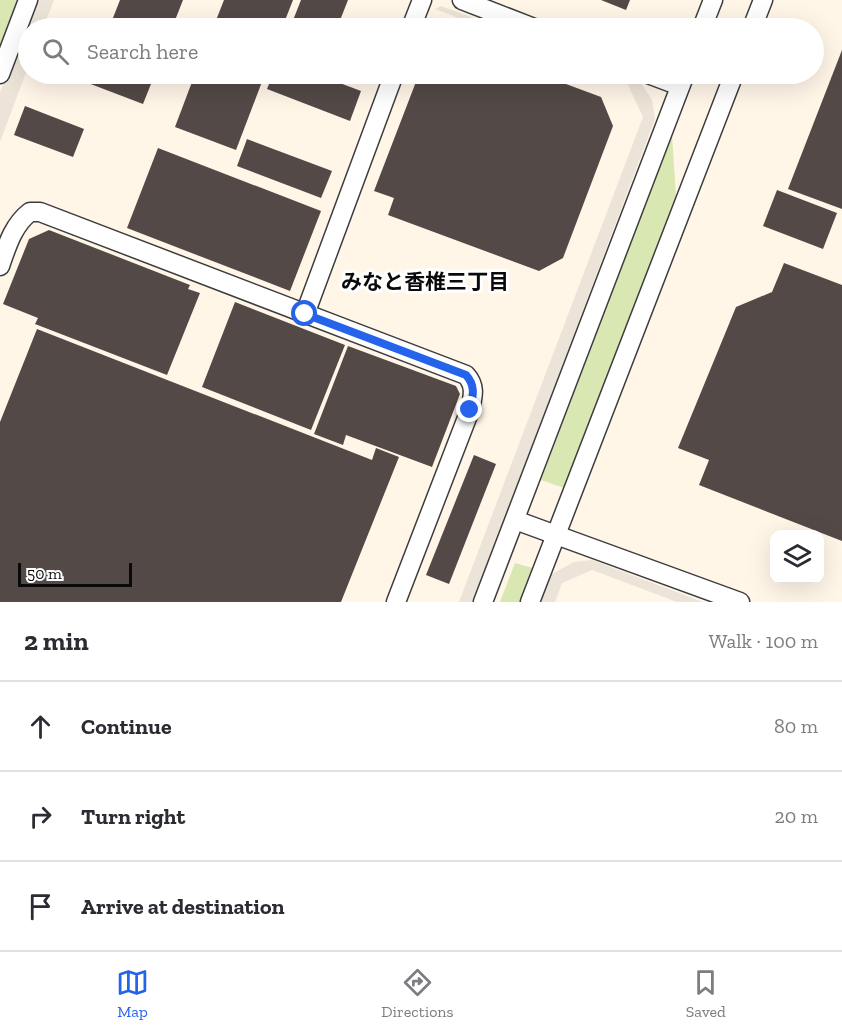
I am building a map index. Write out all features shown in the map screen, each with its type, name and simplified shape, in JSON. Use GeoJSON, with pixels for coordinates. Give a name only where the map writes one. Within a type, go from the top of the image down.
{"type":"FeatureCollection","features":[{"type":"Feature","properties":{"kind":"street"},"geometry":{"type":"LineString","coordinates":[[21,18],[28,0]]}},
{"type":"Feature","properties":{"kind":"street"},"geometry":{"type":"LineString","coordinates":[[415,18],[422,0]]}},
{"type":"Feature","properties":{"kind":"street"},"geometry":{"type":"LineString","coordinates":[[462,0],[508,18]]}},
{"type":"Feature","properties":{"kind":"street"},"geometry":{"type":"LineString","coordinates":[[706,18],[713,0]]}},
{"type":"Feature","properties":{"kind":"street"},"geometry":{"type":"LineString","coordinates":[[756,18],[763,0]]}},
{"type":"Feature","properties":{"kind":"street"},"geometry":{"type":"LineString","coordinates":[[0,74],[18,26]]}},
{"type":"Feature","properties":{"kind":"street"},"geometry":{"type":"LineString","coordinates":[[305,314],[390,84]]}},
{"type":"Feature","properties":{"kind":"street"},"geometry":{"type":"LineString","coordinates":[[483,602],[680,84]]}},
{"type":"Feature","properties":{"kind":"street"},"geometry":{"type":"LineString","coordinates":[[530,602],[730,84]]}},
{"type":"Feature","properties":{"kind":"street"},"geometry":{"type":"LineString","coordinates":[[0,266],[13,231],[21,218],[30,212],[40,212],[466,375],[472,382],[473,394],[470,410],[396,602]]}},
{"type":"Feature","properties":{"kind":"street"},"geometry":{"type":"LineString","coordinates":[[515,520],[740,602]]}},
{"type":"Feature","properties":{"kind":"green space"},"geometry":{"type":"Polygon","coordinates":[[[0,0],[18,0],[0,46],[0,0]]]}},
{"type":"Feature","properties":{"kind":"green space"},"geometry":{"type":"Polygon","coordinates":[[[672,135],[676,196],[564,488],[541,480],[672,135]]]}},
{"type":"Feature","properties":{"kind":"green space"},"geometry":{"type":"Polygon","coordinates":[[[515,563],[533,568],[520,602],[500,602],[515,563]]]}},
{"type":"Feature","properties":{"kind":"shaded area"},"geometry":{"type":"Polygon","coordinates":[[[37,0],[54,0],[47,18],[30,18],[37,0]]]}},
{"type":"Feature","properties":{"kind":"shaded area"},"geometry":{"type":"Polygon","coordinates":[[[441,6],[474,18],[458,18],[435,9],[441,6]]]}},
{"type":"Feature","properties":{"kind":"shaded area"},"geometry":{"type":"Polygon","coordinates":[[[18,47],[18,84],[22,84],[0,142],[0,92],[18,47]]]}},
{"type":"Feature","properties":{"kind":"shaded area"},"geometry":{"type":"Polygon","coordinates":[[[625,84],[642,84],[652,100],[655,119],[473,602],[459,602],[643,117],[628,85],[625,84]]]}},
{"type":"Feature","properties":{"kind":"shaded area"},"geometry":{"type":"Polygon","coordinates":[[[592,560],[703,602],[677,602],[592,570],[562,583],[555,602],[540,602],[550,575],[574,562],[592,560]]]}},
{"type":"Feature","properties":{"kind":"building"},"geometry":{"type":"Polygon","coordinates":[[[120,0],[183,0],[176,18],[113,18],[120,0]]]}},
{"type":"Feature","properties":{"kind":"building"},"geometry":{"type":"Polygon","coordinates":[[[224,0],[293,0],[286,18],[217,18],[224,0]]]}},
{"type":"Feature","properties":{"kind":"building"},"geometry":{"type":"Polygon","coordinates":[[[301,0],[348,0],[341,18],[294,18],[301,0]]]}},
{"type":"Feature","properties":{"kind":"building"},"geometry":{"type":"Polygon","coordinates":[[[601,0],[630,0],[626,10],[601,0]]]}},
{"type":"Feature","properties":{"kind":"building"},"geometry":{"type":"Polygon","coordinates":[[[842,50],[842,209],[788,189],[842,50]]]}},
{"type":"Feature","properties":{"kind":"building"},"geometry":{"type":"Polygon","coordinates":[[[91,84],[151,84],[143,104],[91,84]]]}},
{"type":"Feature","properties":{"kind":"building"},"geometry":{"type":"Polygon","coordinates":[[[191,84],[261,84],[236,150],[175,127],[191,84]]]}},
{"type":"Feature","properties":{"kind":"building"},"geometry":{"type":"Polygon","coordinates":[[[269,84],[342,84],[361,91],[350,121],[267,89],[269,84]]]}},
{"type":"Feature","properties":{"kind":"building"},"geometry":{"type":"Polygon","coordinates":[[[415,84],[566,84],[601,97],[613,126],[563,258],[539,271],[388,215],[394,198],[374,191],[415,84]]]}},
{"type":"Feature","properties":{"kind":"building"},"geometry":{"type":"Polygon","coordinates":[[[25,106],[84,129],[73,157],[14,135],[25,106]]]}},
{"type":"Feature","properties":{"kind":"building"},"geometry":{"type":"Polygon","coordinates":[[[247,139],[332,171],[321,198],[237,166],[247,139]]]}},
{"type":"Feature","properties":{"kind":"building"},"geometry":{"type":"Polygon","coordinates":[[[158,148],[321,211],[290,291],[127,228],[158,148]]]}},
{"type":"Feature","properties":{"kind":"building"},"geometry":{"type":"Polygon","coordinates":[[[777,190],[837,213],[823,249],[763,226],[777,190]]]}},
{"type":"Feature","properties":{"kind":"building"},"geometry":{"type":"Polygon","coordinates":[[[49,230],[190,285],[188,289],[200,293],[167,375],[35,324],[38,318],[3,304],[29,239],[49,230]]]}},
{"type":"Feature","properties":{"kind":"building"},"geometry":{"type":"Polygon","coordinates":[[[784,263],[842,285],[842,541],[824,534],[824,530],[814,530],[699,485],[709,460],[678,448],[736,307],[772,292],[784,263]]]}},
{"type":"Feature","properties":{"kind":"building"},"geometry":{"type":"Polygon","coordinates":[[[235,302],[345,345],[311,430],[202,387],[235,302]]]}},
{"type":"Feature","properties":{"kind":"building"},"geometry":{"type":"Polygon","coordinates":[[[37,329],[372,460],[376,448],[399,457],[341,602],[0,602],[0,422],[37,329]]]}},
{"type":"Feature","properties":{"kind":"building"},"geometry":{"type":"Polygon","coordinates":[[[348,346],[456,386],[460,394],[432,467],[346,435],[343,445],[314,434],[348,346]]]}},
{"type":"Feature","properties":{"kind":"building"},"geometry":{"type":"Polygon","coordinates":[[[474,455],[496,464],[449,584],[426,575],[474,455]]]}},
{"type":"Feature","properties":{"kind":"district","name":"みなと香椎三丁目"},"geometry":{"type":"Point","coordinates":[425,282]}},
{"type":"Feature","properties":{"kind":"route"},"geometry":{"type":"LineString","coordinates":[[305,314],[466,375],[472,382],[473,394],[470,410]]}}]}
